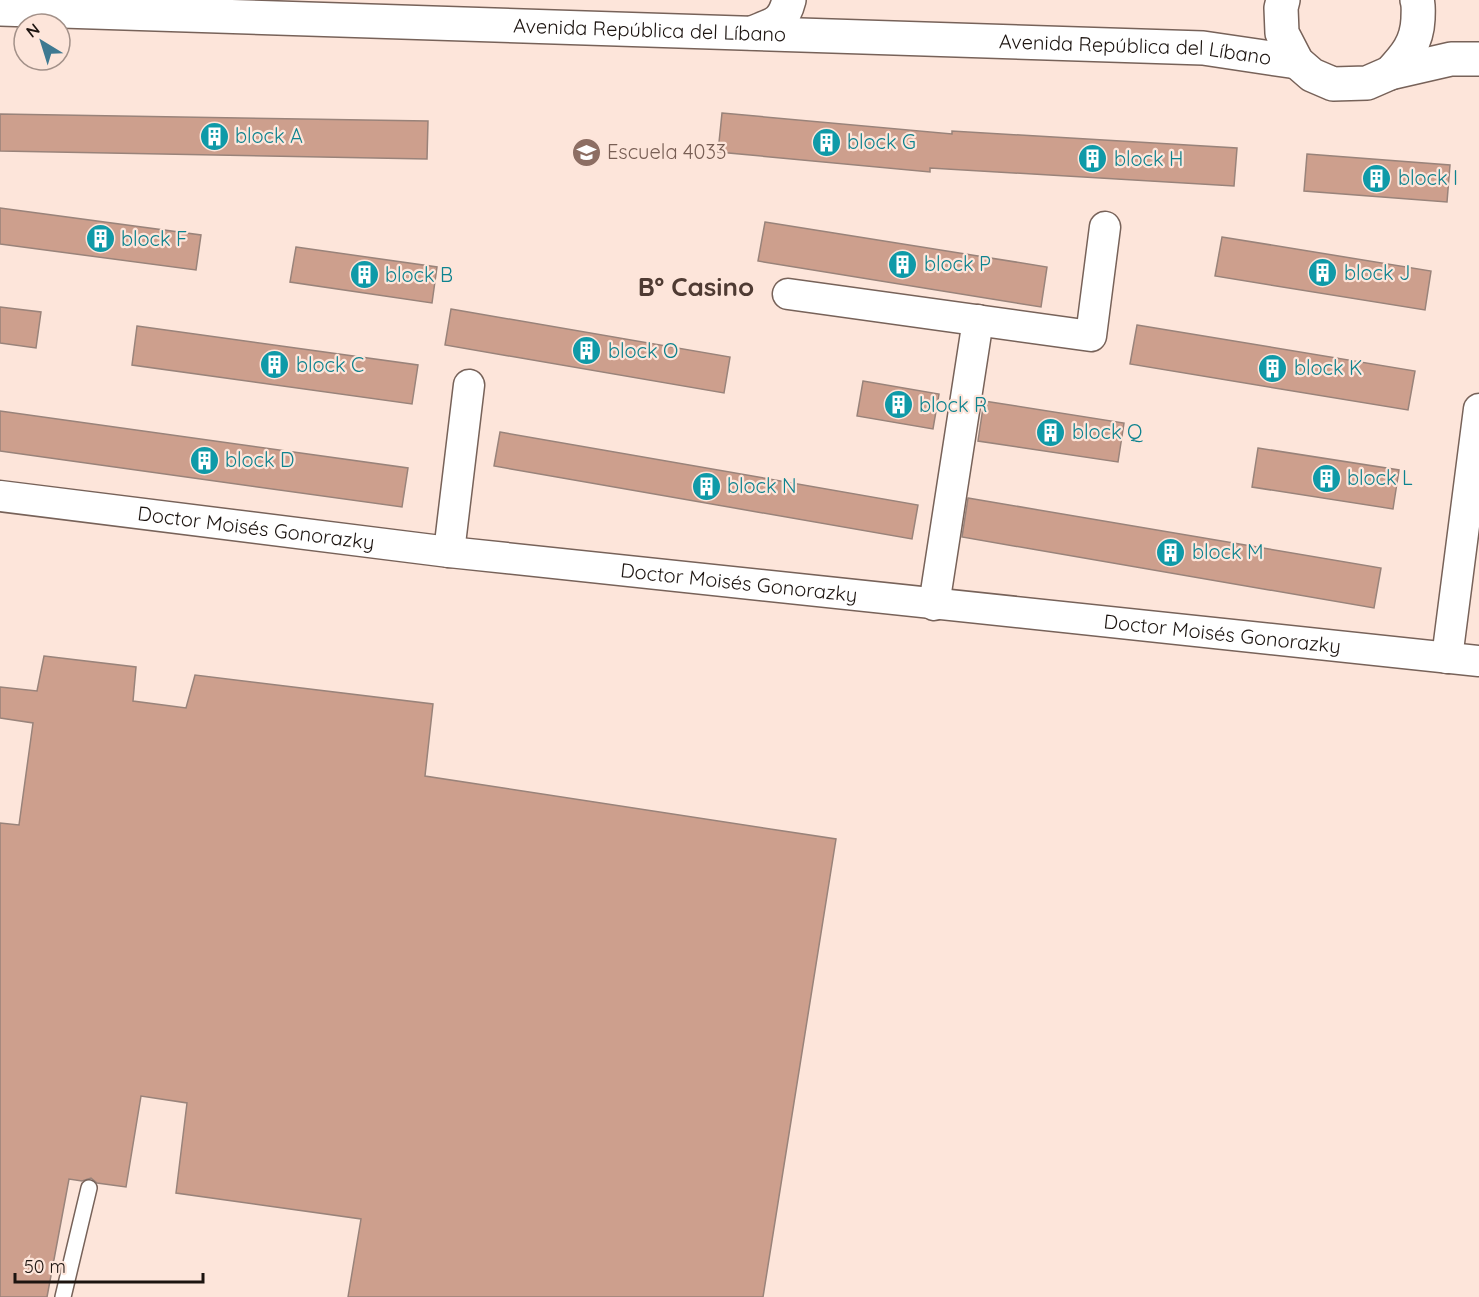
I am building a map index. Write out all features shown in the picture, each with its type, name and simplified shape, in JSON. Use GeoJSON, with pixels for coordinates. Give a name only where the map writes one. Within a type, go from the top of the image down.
{"type":"FeatureCollection","features":[{"type":"Feature","properties":{"kind":"street"},"geometry":{"type":"LineString","coordinates":[[580,0],[580,8],[597,28]]}},
{"type":"Feature","properties":{"kind":"street"},"geometry":{"type":"LineString","coordinates":[[752,33],[777,23],[785,14],[789,0]]}},
{"type":"Feature","properties":{"kind":"street"},"geometry":{"type":"LineString","coordinates":[[1283,0],[1282,33],[1297,62],[1312,75],[1333,84],[1367,83],[1390,73],[1451,59],[1479,59]]}},
{"type":"Feature","properties":{"kind":"street"},"geometry":{"type":"LineString","coordinates":[[1390,73],[1413,45],[1417,31],[1419,5],[1417,0]]}},
{"type":"Feature","properties":{"kind":"street","name":"Avenida República del Líbano"},"geometry":{"type":"LineString","coordinates":[[0,9],[1203,48],[1297,62]]}},
{"type":"Feature","properties":{"kind":"street"},"geometry":{"type":"LineString","coordinates":[[788,294],[1091,336],[1105,227]]}},
{"type":"Feature","properties":{"kind":"street"},"geometry":{"type":"LineString","coordinates":[[934,605],[978,320]]}},
{"type":"Feature","properties":{"kind":"street"},"geometry":{"type":"LineString","coordinates":[[449,552],[469,385]]}},
{"type":"Feature","properties":{"kind":"street"},"geometry":{"type":"LineString","coordinates":[[1447,658],[1479,409]]}},
{"type":"Feature","properties":{"kind":"street","name":"Doctor Moisés Gonorazky"},"geometry":{"type":"LineString","coordinates":[[0,496],[449,552],[1479,662]]}},
{"type":"Feature","properties":{"kind":"lane"},"geometry":{"type":"LineString","coordinates":[[63,1297],[89,1188]]}},
{"type":"Feature","properties":{"kind":"building"},"geometry":{"type":"Polygon","coordinates":[[[722,113],[952,134],[952,131],[1237,148],[1234,186],[930,168],[930,172],[718,152],[722,113]]]}},
{"type":"Feature","properties":{"kind":"building","name":"block A"},"geometry":{"type":"Polygon","coordinates":[[[0,114],[428,121],[427,159],[0,151],[0,114]]]}},
{"type":"Feature","properties":{"kind":"building","name":"block I"},"geometry":{"type":"Polygon","coordinates":[[[1307,154],[1450,165],[1447,202],[1304,191],[1307,154]]]}},
{"type":"Feature","properties":{"kind":"building","name":"block F"},"geometry":{"type":"Polygon","coordinates":[[[0,208],[201,235],[196,270],[0,244],[0,208]]]}},
{"type":"Feature","properties":{"kind":"building","name":"block P"},"geometry":{"type":"Polygon","coordinates":[[[765,222],[1047,267],[1041,307],[758,261],[765,222]]]}},
{"type":"Feature","properties":{"kind":"building","name":"block J"},"geometry":{"type":"Polygon","coordinates":[[[1222,237],[1431,271],[1425,310],[1215,276],[1222,237]]]}},
{"type":"Feature","properties":{"kind":"building","name":"block B"},"geometry":{"type":"Polygon","coordinates":[[[296,247],[437,267],[432,303],[290,282],[296,247]]]}},
{"type":"Feature","properties":{"kind":"building"},"geometry":{"type":"Polygon","coordinates":[[[0,307],[41,312],[36,348],[0,343],[0,307]]]}},
{"type":"Feature","properties":{"kind":"building","name":"block O"},"geometry":{"type":"Polygon","coordinates":[[[451,309],[730,357],[724,393],[445,345],[451,309]]]}},
{"type":"Feature","properties":{"kind":"building","name":"block K"},"geometry":{"type":"Polygon","coordinates":[[[1137,325],[1415,371],[1408,410],[1130,364],[1137,325]]]}},
{"type":"Feature","properties":{"kind":"building","name":"block C"},"geometry":{"type":"Polygon","coordinates":[[[137,326],[418,365],[412,404],[132,365],[137,326]]]}},
{"type":"Feature","properties":{"kind":"building","name":"block R"},"geometry":{"type":"Polygon","coordinates":[[[863,381],[939,394],[933,429],[857,416],[863,381]]]}},
{"type":"Feature","properties":{"kind":"building","name":"block Q"},"geometry":{"type":"Polygon","coordinates":[[[984,401],[1124,423],[1118,462],[978,441],[984,401]]]}},
{"type":"Feature","properties":{"kind":"building","name":"block D"},"geometry":{"type":"Polygon","coordinates":[[[0,411],[408,468],[402,507],[0,451],[0,411]]]}},
{"type":"Feature","properties":{"kind":"building","name":"block N"},"geometry":{"type":"Polygon","coordinates":[[[500,432],[918,505],[912,539],[494,466],[500,432]]]}},
{"type":"Feature","properties":{"kind":"building","name":"block L"},"geometry":{"type":"Polygon","coordinates":[[[1258,448],[1399,470],[1393,509],[1252,487],[1258,448]]]}},
{"type":"Feature","properties":{"kind":"building","name":"block M"},"geometry":{"type":"Polygon","coordinates":[[[968,498],[1381,568],[1374,608],[962,537],[968,498]]]}},
{"type":"Feature","properties":{"kind":"building"},"geometry":{"type":"Polygon","coordinates":[[[44,656],[136,667],[133,701],[186,708],[195,675],[433,704],[425,776],[836,839],[763,1297],[348,1297],[361,1219],[176,1193],[187,1103],[141,1096],[126,1187],[97,1183],[91,1178],[82,1181],[69,1179],[47,1297],[0,1297],[0,823],[19,825],[33,723],[0,718],[0,687],[37,691],[44,656]]]}},
{"type":"Feature","properties":{"kind":"place","name":"block A"},"geometry":{"type":"Point","coordinates":[214,136]}},
{"type":"Feature","properties":{"kind":"place","name":"block G"},"geometry":{"type":"Point","coordinates":[826,142]}},
{"type":"Feature","properties":{"kind":"place","name":"Escuela 4033"},"geometry":{"type":"Point","coordinates":[586,152]}},
{"type":"Feature","properties":{"kind":"place","name":"block H"},"geometry":{"type":"Point","coordinates":[1093,159]}},
{"type":"Feature","properties":{"kind":"place","name":"block I"},"geometry":{"type":"Point","coordinates":[1377,178]}},
{"type":"Feature","properties":{"kind":"place","name":"block F"},"geometry":{"type":"Point","coordinates":[100,239]}},
{"type":"Feature","properties":{"kind":"place","name":"block P"},"geometry":{"type":"Point","coordinates":[903,264]}},
{"type":"Feature","properties":{"kind":"place","name":"block J"},"geometry":{"type":"Point","coordinates":[1323,273]}},
{"type":"Feature","properties":{"kind":"place","name":"block B"},"geometry":{"type":"Point","coordinates":[364,275]}},
{"type":"Feature","properties":{"kind":"place","name":"block O"},"geometry":{"type":"Point","coordinates":[587,351]}},
{"type":"Feature","properties":{"kind":"place","name":"block C"},"geometry":{"type":"Point","coordinates":[275,365]}},
{"type":"Feature","properties":{"kind":"place","name":"block K"},"geometry":{"type":"Point","coordinates":[1273,368]}},
{"type":"Feature","properties":{"kind":"place","name":"block R"},"geometry":{"type":"Point","coordinates":[898,405]}},
{"type":"Feature","properties":{"kind":"place","name":"block Q"},"geometry":{"type":"Point","coordinates":[1051,432]}},
{"type":"Feature","properties":{"kind":"place","name":"block D"},"geometry":{"type":"Point","coordinates":[204,460]}},
{"type":"Feature","properties":{"kind":"place","name":"block L"},"geometry":{"type":"Point","coordinates":[1326,478]}},
{"type":"Feature","properties":{"kind":"place","name":"block N"},"geometry":{"type":"Point","coordinates":[706,486]}},
{"type":"Feature","properties":{"kind":"place","name":"block M"},"geometry":{"type":"Point","coordinates":[1171,552]}},
{"type":"Feature","properties":{"kind":"district","name":"Bº Casino"},"geometry":{"type":"Point","coordinates":[696,287]}}]}
